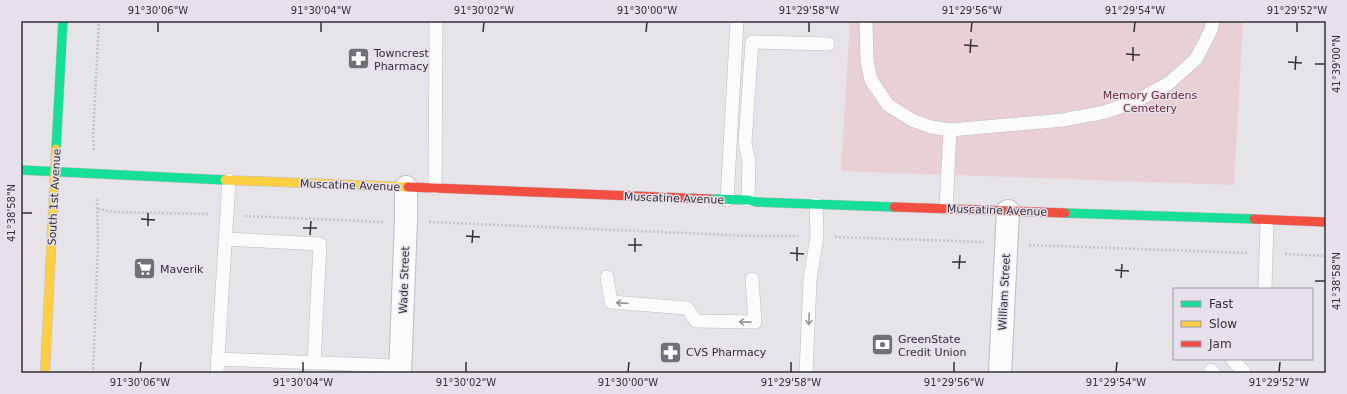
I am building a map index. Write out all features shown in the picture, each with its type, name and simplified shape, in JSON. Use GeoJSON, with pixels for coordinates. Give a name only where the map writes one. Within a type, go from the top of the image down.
{"type":"FeatureCollection","features":[{"type":"Feature","properties":{"kind":"main road","name":"South 1st Avenue"},"geometry":{"type":"LineString","coordinates":[[45,373],[63,21]]}},
{"type":"Feature","properties":{"kind":"main road","name":"Muscatine Avenue"},"geometry":{"type":"LineString","coordinates":[[21,170],[229,180],[748,200],[756,202],[1326,222]]}},
{"type":"Feature","properties":{"kind":"street","name":"Wade Street"},"geometry":{"type":"LineString","coordinates":[[401,370],[406,187]]}},
{"type":"Feature","properties":{"kind":"street","name":"William Street"},"geometry":{"type":"LineString","coordinates":[[1000,373],[1008,211]]}},
{"type":"Feature","properties":{"kind":"lane"},"geometry":{"type":"LineString","coordinates":[[435,188],[436,21]]}},
{"type":"Feature","properties":{"kind":"lane"},"geometry":{"type":"LineString","coordinates":[[727,200],[737,21]]}},
{"type":"Feature","properties":{"kind":"lane"},"geometry":{"type":"LineString","coordinates":[[866,21],[867,61],[871,80],[888,105],[918,122],[931,127],[950,130],[1063,120],[1105,112],[1136,101],[1169,83],[1196,59],[1211,30],[1213,21]]}},
{"type":"Feature","properties":{"kind":"lane"},"geometry":{"type":"LineString","coordinates":[[748,200],[749,161],[745,143],[752,42],[828,44]]}},
{"type":"Feature","properties":{"kind":"lane"},"geometry":{"type":"LineString","coordinates":[[946,208],[950,130]]}},
{"type":"Feature","properties":{"kind":"lane"},"geometry":{"type":"LineString","coordinates":[[217,373],[229,180]]}},
{"type":"Feature","properties":{"kind":"lane"},"geometry":{"type":"LineString","coordinates":[[806,373],[810,280],[817,236],[816,204]]}},
{"type":"Feature","properties":{"kind":"lane"},"geometry":{"type":"LineString","coordinates":[[1265,288],[1267,220]]}},
{"type":"Feature","properties":{"kind":"lane"},"geometry":{"type":"LineString","coordinates":[[225,239],[320,244],[314,363]]}},
{"type":"Feature","properties":{"kind":"lane"},"geometry":{"type":"LineString","coordinates":[[607,276],[611,302],[687,308],[696,321],[755,322],[752,279]]}},
{"type":"Feature","properties":{"kind":"lane"},"geometry":{"type":"LineString","coordinates":[[217,359],[314,363],[401,370]]}},
{"type":"Feature","properties":{"kind":"lane"},"geometry":{"type":"LineString","coordinates":[[1233,360],[1245,373]]}},
{"type":"Feature","properties":{"kind":"path"},"geometry":{"type":"LineString","coordinates":[[93,136],[99,21]]}},
{"type":"Feature","properties":{"kind":"path"},"geometry":{"type":"LineString","coordinates":[[93,373],[98,209],[114,212],[228,215],[372,222],[406,222],[754,236],[817,236],[1326,256]]}},
{"type":"Feature","properties":{"kind":"green space","name":"Memory Gardens Cemetery"},"geometry":{"type":"Polygon","coordinates":[[[850,21],[1243,21],[1234,185],[841,171],[850,21]]]}},
{"type":"Feature","properties":{"kind":"traffic: fast"},"geometry":{"type":"LineString","coordinates":[[56,149],[63,21]]}},
{"type":"Feature","properties":{"kind":"traffic: fast"},"geometry":{"type":"LineString","coordinates":[[21,170],[225,180]]}},
{"type":"Feature","properties":{"kind":"traffic: fast"},"geometry":{"type":"LineString","coordinates":[[710,199],[894,207]]}},
{"type":"Feature","properties":{"kind":"traffic: fast"},"geometry":{"type":"LineString","coordinates":[[1065,213],[1254,219]]}},
{"type":"Feature","properties":{"kind":"traffic: slow"},"geometry":{"type":"LineString","coordinates":[[45,373],[56,149]]}},
{"type":"Feature","properties":{"kind":"traffic: slow"},"geometry":{"type":"LineString","coordinates":[[225,180],[408,187]]}},
{"type":"Feature","properties":{"kind":"traffic: jam"},"geometry":{"type":"LineString","coordinates":[[408,187],[710,199]]}},
{"type":"Feature","properties":{"kind":"traffic: jam"},"geometry":{"type":"LineString","coordinates":[[894,207],[1065,213]]}},
{"type":"Feature","properties":{"kind":"traffic: jam"},"geometry":{"type":"LineString","coordinates":[[1254,219],[1326,222]]}},
{"type":"Feature","properties":{"kind":"place","name":"Towncrest Pharmacy"},"geometry":{"type":"Point","coordinates":[359,59]}},
{"type":"Feature","properties":{"kind":"place","name":"Maverik"},"geometry":{"type":"Point","coordinates":[145,269]}},
{"type":"Feature","properties":{"kind":"place","name":"GreenState Credit Union"},"geometry":{"type":"Point","coordinates":[882,345]}},
{"type":"Feature","properties":{"kind":"place","name":"CVS Pharmacy"},"geometry":{"type":"Point","coordinates":[671,352]}}]}
